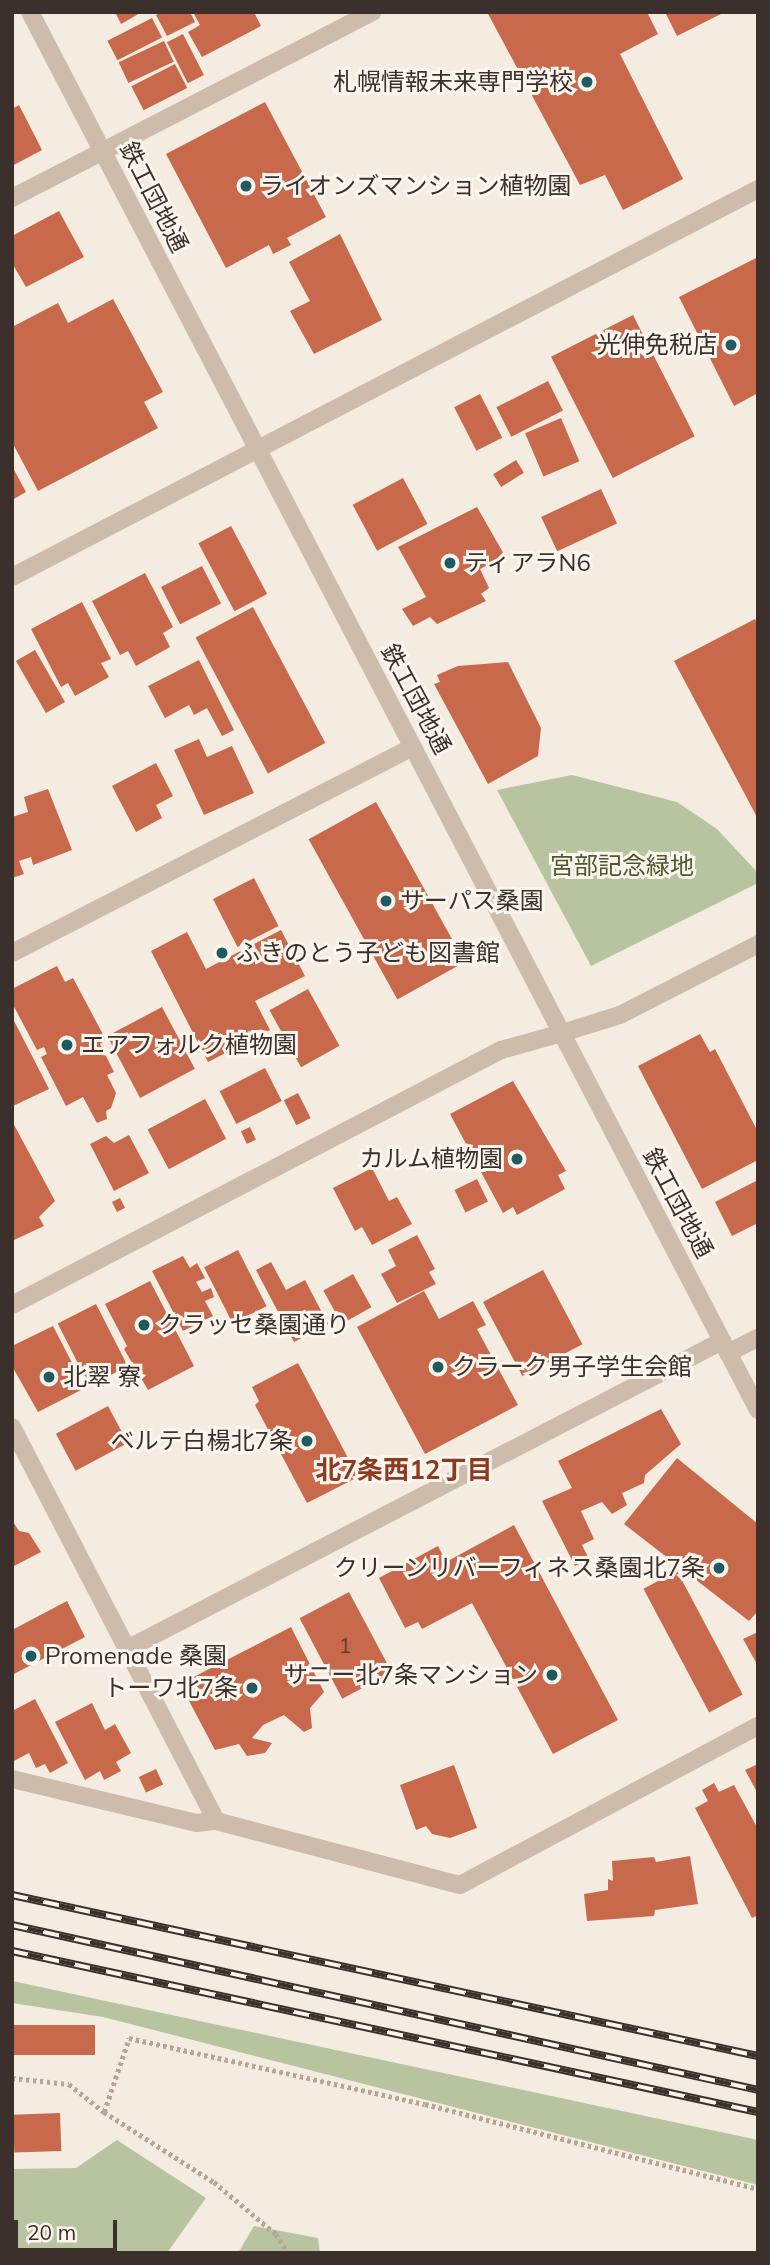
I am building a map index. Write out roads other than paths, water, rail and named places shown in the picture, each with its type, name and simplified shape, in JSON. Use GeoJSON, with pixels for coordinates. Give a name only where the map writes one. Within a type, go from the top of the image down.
{"type":"FeatureCollection","features":[{"type":"Feature","properties":{"kind":"street","name":"鉄工団地通"},"geometry":{"type":"LineString","coordinates":[[30,12],[758,1410]]}},
{"type":"Feature","properties":{"kind":"street"},"geometry":{"type":"LineString","coordinates":[[12,198],[373,12]]}},
{"type":"Feature","properties":{"kind":"street"},"geometry":{"type":"LineString","coordinates":[[12,577],[758,189]]}},
{"type":"Feature","properties":{"kind":"street"},"geometry":{"type":"LineString","coordinates":[[12,953],[413,747]]}},
{"type":"Feature","properties":{"kind":"street"},"geometry":{"type":"LineString","coordinates":[[12,1305],[501,1050],[620,1015],[758,944]]}},
{"type":"Feature","properties":{"kind":"street"},"geometry":{"type":"LineString","coordinates":[[127,1648],[725,1347],[758,1338]]}},
{"type":"Feature","properties":{"kind":"street"},"geometry":{"type":"LineString","coordinates":[[12,1427],[216,1821]]}},
{"type":"Feature","properties":{"kind":"street"},"geometry":{"type":"LineString","coordinates":[[12,1779],[196,1823],[216,1821],[460,1885],[758,1726]]}},
{"type":"Feature","properties":{"kind":"railway"},"geometry":{"type":"LineString","coordinates":[[12,1895],[758,2056]]}},
{"type":"Feature","properties":{"kind":"railway"},"geometry":{"type":"LineString","coordinates":[[12,1925],[758,2090]]}},
{"type":"Feature","properties":{"kind":"railway"},"geometry":{"type":"LineString","coordinates":[[12,1951],[758,2112]]}},
{"type":"Feature","properties":{"kind":"place","name":"札幌情報未来専門学校"},"geometry":{"type":"Point","coordinates":[587,82]}},
{"type":"Feature","properties":{"kind":"place","name":"ライオンズマンション植物園"},"geometry":{"type":"Point","coordinates":[246,186]}},
{"type":"Feature","properties":{"kind":"place","name":"光伸免税店"},"geometry":{"type":"Point","coordinates":[731,345]}},
{"type":"Feature","properties":{"kind":"place","name":"ティアラN6"},"geometry":{"type":"Point","coordinates":[450,563]}},
{"type":"Feature","properties":{"kind":"place","name":"サーパス桑園"},"geometry":{"type":"Point","coordinates":[386,901]}},
{"type":"Feature","properties":{"kind":"place","name":"ふきのとう子ども図書館"},"geometry":{"type":"Point","coordinates":[222,953]}},
{"type":"Feature","properties":{"kind":"place","name":"エアフォルク植物園"},"geometry":{"type":"Point","coordinates":[67,1045]}},
{"type":"Feature","properties":{"kind":"place","name":"カルム植物園"},"geometry":{"type":"Point","coordinates":[517,1159]}},
{"type":"Feature","properties":{"kind":"place","name":"クラッセ桑園通り"},"geometry":{"type":"Point","coordinates":[144,1325]}},
{"type":"Feature","properties":{"kind":"place","name":"クラーク男子学生会館"},"geometry":{"type":"Point","coordinates":[438,1367]}},
{"type":"Feature","properties":{"kind":"place","name":"北翠 寮"},"geometry":{"type":"Point","coordinates":[49,1377]}},
{"type":"Feature","properties":{"kind":"place","name":"ベルテ白楊北7条"},"geometry":{"type":"Point","coordinates":[307,1441]}},
{"type":"Feature","properties":{"kind":"place","name":"クリーンリバーフィネス桑園北7条"},"geometry":{"type":"Point","coordinates":[719,1568]}},
{"type":"Feature","properties":{"kind":"place","name":"Promenade 桑園"},"geometry":{"type":"Point","coordinates":[31,1656]}},
{"type":"Feature","properties":{"kind":"place","name":"サニー北7条マンション"},"geometry":{"type":"Point","coordinates":[552,1675]}},
{"type":"Feature","properties":{"kind":"place","name":"トーワ北7条"},"geometry":{"type":"Point","coordinates":[252,1688]}},
{"type":"Feature","properties":{"kind":"district","name":"北7条西12丁目"},"geometry":{"type":"Point","coordinates":[404,1470]}},
{"type":"Feature","properties":{"kind":"park label","name":"宮部記念緑地"},"geometry":{"type":"Point","coordinates":[622,866]}}]}
